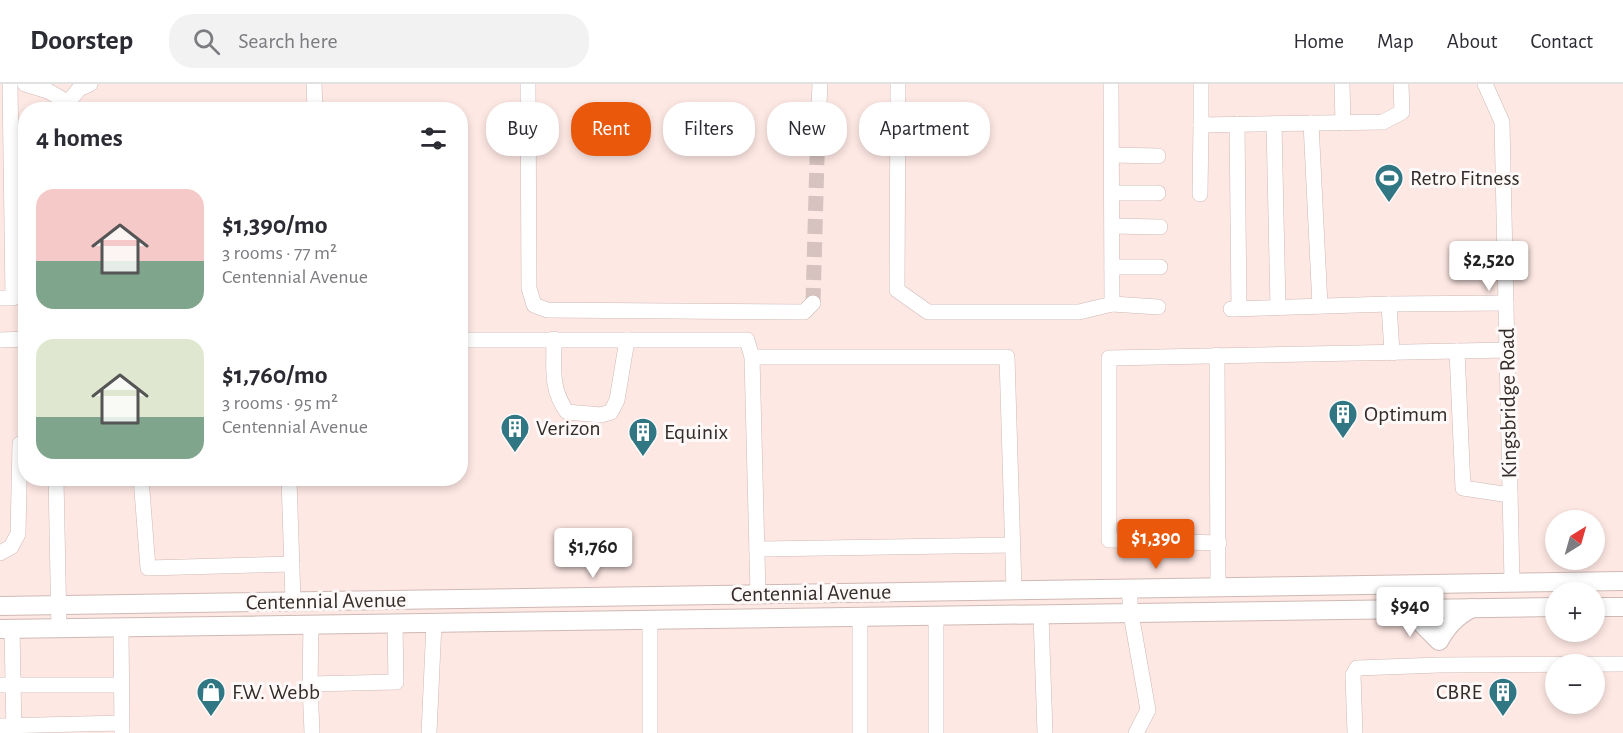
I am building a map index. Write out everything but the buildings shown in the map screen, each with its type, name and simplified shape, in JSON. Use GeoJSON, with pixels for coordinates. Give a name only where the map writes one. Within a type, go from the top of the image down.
{"type":"FeatureCollection","features":[{"type":"Feature","properties":{"kind":"main road","name":"Centennial Avenue"},"geometry":{"type":"LineString","coordinates":[[0,606],[1623,581]]}},
{"type":"Feature","properties":{"kind":"main road","name":"Centennial Avenue"},"geometry":{"type":"LineString","coordinates":[[6,629],[1545,607]]}},
{"type":"Feature","properties":{"kind":"main road"},"geometry":{"type":"LineString","coordinates":[[1605,607],[1623,607]]}},
{"type":"Feature","properties":{"kind":"main road"},"geometry":{"type":"LineString","coordinates":[[1398,611],[1417,620],[1439,641],[1456,617],[1473,608]]}},
{"type":"Feature","properties":{"kind":"street"},"geometry":{"type":"LineString","coordinates":[[0,298],[13,298],[13,252],[18,180],[9,84]]}},
{"type":"Feature","properties":{"kind":"street"},"geometry":{"type":"LineString","coordinates":[[25,84],[48,91],[60,102]]}},
{"type":"Feature","properties":{"kind":"street"},"geometry":{"type":"LineString","coordinates":[[68,102],[79,89],[90,84]]}},
{"type":"Feature","properties":{"kind":"street"},"geometry":{"type":"LineString","coordinates":[[314,84],[315,102]]}},
{"type":"Feature","properties":{"kind":"street"},"geometry":{"type":"LineString","coordinates":[[528,84],[530,288],[534,305],[547,310],[804,312],[813,303]]}},
{"type":"Feature","properties":{"kind":"street"},"geometry":{"type":"LineString","coordinates":[[819,102],[820,84]]}},
{"type":"Feature","properties":{"kind":"street"},"geometry":{"type":"LineString","coordinates":[[898,84],[897,290],[928,312],[1079,312],[1113,304],[1158,307]]}},
{"type":"Feature","properties":{"kind":"street"},"geometry":{"type":"LineString","coordinates":[[1111,84],[1113,304]]}},
{"type":"Feature","properties":{"kind":"street"},"geometry":{"type":"LineString","coordinates":[[1200,194],[1202,84]]}},
{"type":"Feature","properties":{"kind":"street"},"geometry":{"type":"LineString","coordinates":[[1342,84],[1343,123]]}},
{"type":"Feature","properties":{"kind":"street"},"geometry":{"type":"LineString","coordinates":[[1201,125],[1383,122],[1402,112],[1401,84]]}},
{"type":"Feature","properties":{"kind":"street","name":"Kingsbridge Road"},"geometry":{"type":"LineString","coordinates":[[1485,84],[1503,122],[1512,582]]}},
{"type":"Feature","properties":{"kind":"street"},"geometry":{"type":"LineString","coordinates":[[1311,123],[1320,306]]}},
{"type":"Feature","properties":{"kind":"street"},"geometry":{"type":"LineString","coordinates":[[1237,124],[1235,309],[1506,303]]}},
{"type":"Feature","properties":{"kind":"street"},"geometry":{"type":"LineString","coordinates":[[1274,124],[1278,307]]}},
{"type":"Feature","properties":{"kind":"street"},"geometry":{"type":"LineString","coordinates":[[1112,155],[1158,156]]}},
{"type":"Feature","properties":{"kind":"street"},"geometry":{"type":"LineString","coordinates":[[1112,193],[1158,192]]}},
{"type":"Feature","properties":{"kind":"street"},"geometry":{"type":"LineString","coordinates":[[1112,226],[1160,227]]}},
{"type":"Feature","properties":{"kind":"street"},"geometry":{"type":"LineString","coordinates":[[1112,267],[1160,267]]}},
{"type":"Feature","properties":{"kind":"street"},"geometry":{"type":"LineString","coordinates":[[1389,304],[1392,353]]}},
{"type":"Feature","properties":{"kind":"street"},"geometry":{"type":"LineString","coordinates":[[0,340],[18,339]]}},
{"type":"Feature","properties":{"kind":"street"},"geometry":{"type":"LineString","coordinates":[[554,339],[554,384],[558,400],[567,412],[601,415],[611,412],[617,400],[627,340]]}},
{"type":"Feature","properties":{"kind":"street"},"geometry":{"type":"LineString","coordinates":[[468,340],[747,340],[752,357],[758,594]]}},
{"type":"Feature","properties":{"kind":"street"},"geometry":{"type":"LineString","coordinates":[[1219,543],[1109,540],[1108,358],[1507,350]]}},
{"type":"Feature","properties":{"kind":"street"},"geometry":{"type":"LineString","coordinates":[[1457,351],[1463,488],[1510,495]]}},
{"type":"Feature","properties":{"kind":"street"},"geometry":{"type":"LineString","coordinates":[[1217,355],[1218,587]]}},
{"type":"Feature","properties":{"kind":"street"},"geometry":{"type":"LineString","coordinates":[[752,357],[1007,357],[1014,590]]}},
{"type":"Feature","properties":{"kind":"street"},"geometry":{"type":"LineString","coordinates":[[0,554],[10,547],[18,534],[19,486]]}},
{"type":"Feature","properties":{"kind":"street"},"geometry":{"type":"LineString","coordinates":[[56,486],[59,628]]}},
{"type":"Feature","properties":{"kind":"street"},"geometry":{"type":"LineString","coordinates":[[142,486],[148,568],[292,564]]}},
{"type":"Feature","properties":{"kind":"street"},"geometry":{"type":"LineString","coordinates":[[288,486],[293,601]]}},
{"type":"Feature","properties":{"kind":"street"},"geometry":{"type":"LineString","coordinates":[[757,549],[1012,545]]}},
{"type":"Feature","properties":{"kind":"street"},"geometry":{"type":"LineString","coordinates":[[1129,588],[1131,614],[1148,710],[1136,733]]}},
{"type":"Feature","properties":{"kind":"street"},"geometry":{"type":"LineString","coordinates":[[1041,615],[1045,733]]}},
{"type":"Feature","properties":{"kind":"street"},"geometry":{"type":"LineString","coordinates":[[936,617],[936,733]]}},
{"type":"Feature","properties":{"kind":"street"},"geometry":{"type":"LineString","coordinates":[[860,618],[860,733]]}},
{"type":"Feature","properties":{"kind":"street"},"geometry":{"type":"LineString","coordinates":[[650,621],[650,733]]}},
{"type":"Feature","properties":{"kind":"street"},"geometry":{"type":"LineString","coordinates":[[429,733],[434,623]]}},
{"type":"Feature","properties":{"kind":"street"},"geometry":{"type":"LineString","coordinates":[[310,684],[396,682],[394,624]]}},
{"type":"Feature","properties":{"kind":"street"},"geometry":{"type":"LineString","coordinates":[[311,625],[312,733]]}},
{"type":"Feature","properties":{"kind":"street"},"geometry":{"type":"LineString","coordinates":[[6,629],[9,729],[121,728],[121,628]]}},
{"type":"Feature","properties":{"kind":"street"},"geometry":{"type":"LineString","coordinates":[[1439,641],[1439,665]]}},
{"type":"Feature","properties":{"kind":"street"},"geometry":{"type":"LineString","coordinates":[[1355,733],[1353,675],[1357,668],[1623,664]]}},
{"type":"Feature","properties":{"kind":"street"},"geometry":{"type":"LineString","coordinates":[[6,685],[120,685]]}},
{"type":"Feature","properties":{"kind":"tunnel"},"geometry":{"type":"LineString","coordinates":[[813,303],[817,156]]}},
{"type":"Feature","properties":{"kind":"place","name":"Retro Fitness"},"geometry":{"type":"Point","coordinates":[1389,204]}},
{"type":"Feature","properties":{"kind":"place","name":"Optimum"},"geometry":{"type":"Point","coordinates":[1343,440]}},
{"type":"Feature","properties":{"kind":"place","name":"Verizon"},"geometry":{"type":"Point","coordinates":[515,454]}},
{"type":"Feature","properties":{"kind":"place","name":"Equinix"},"geometry":{"type":"Point","coordinates":[643,458]}},
{"type":"Feature","properties":{"kind":"place","name":"F.W. Webb"},"geometry":{"type":"Point","coordinates":[211,718]}},
{"type":"Feature","properties":{"kind":"place","name":"CBRE"},"geometry":{"type":"Point","coordinates":[1503,718]}}]}
